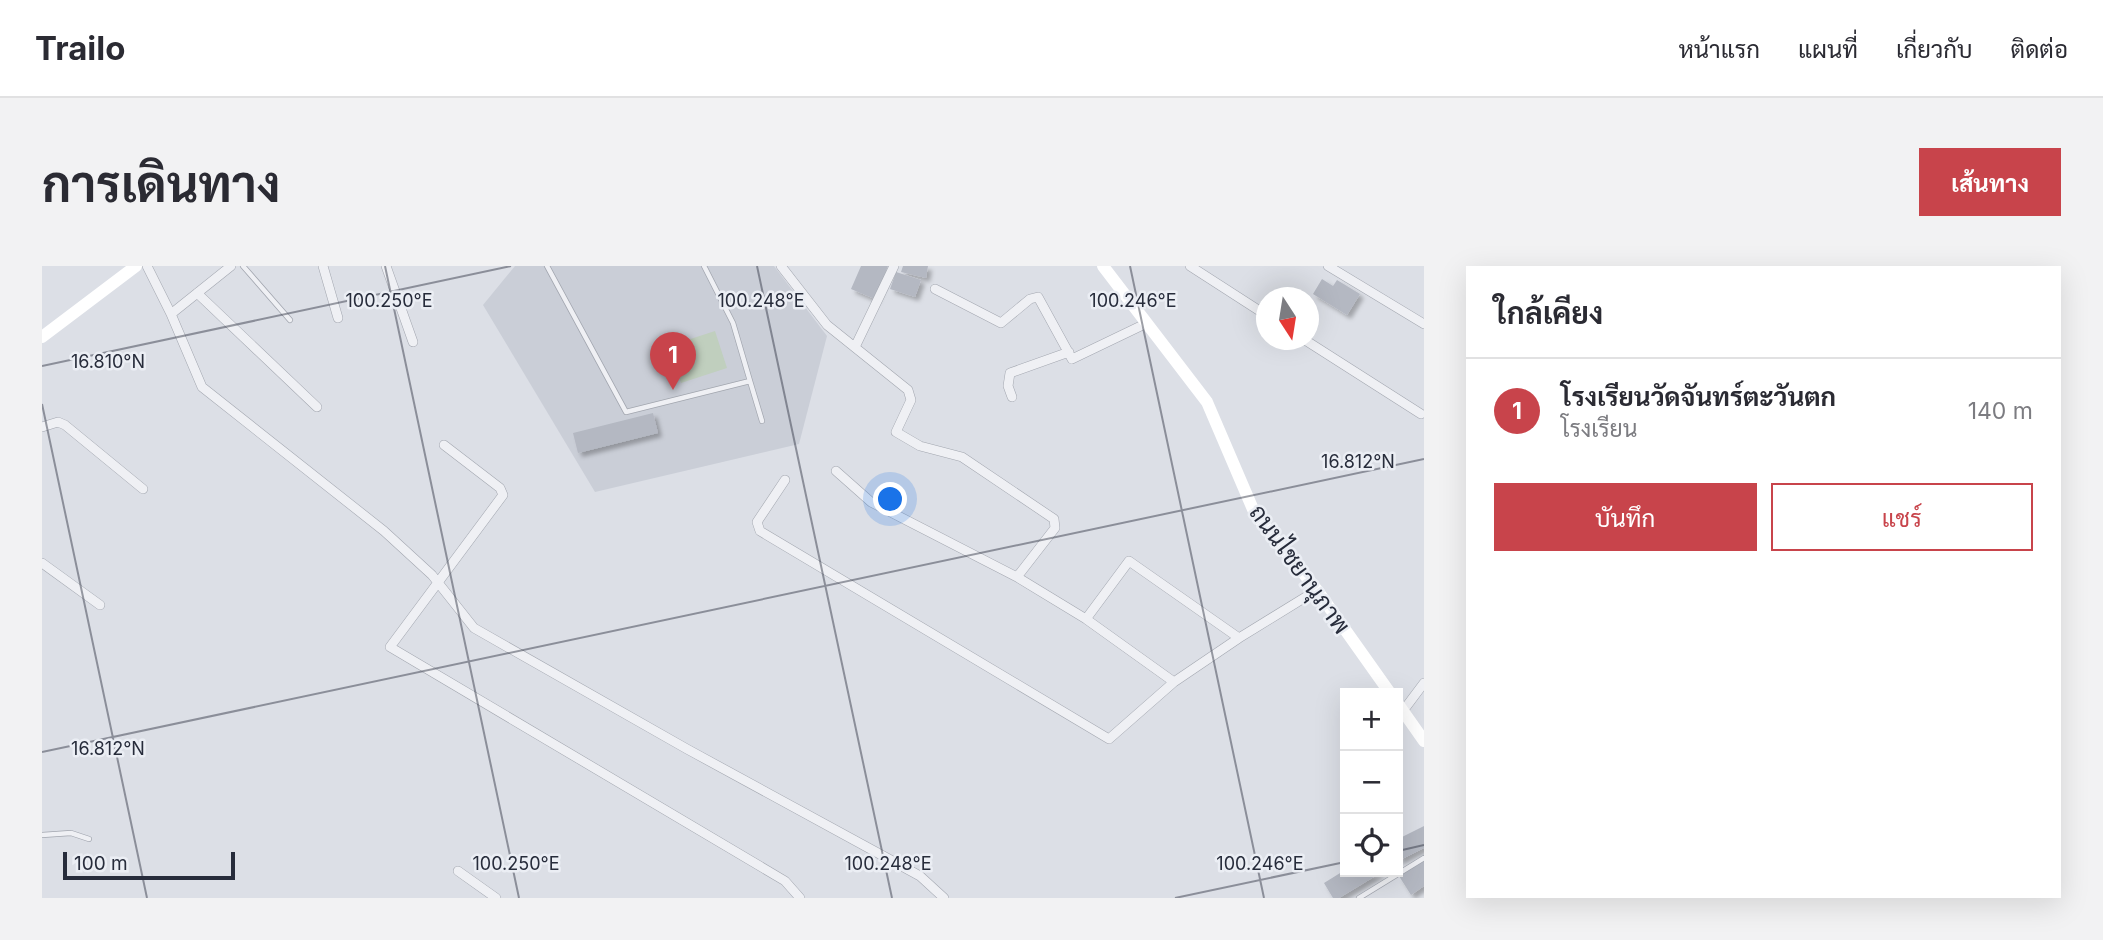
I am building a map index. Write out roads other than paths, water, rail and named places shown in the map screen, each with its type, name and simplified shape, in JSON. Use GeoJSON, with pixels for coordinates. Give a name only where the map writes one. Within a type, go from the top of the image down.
{"type":"FeatureCollection","features":[{"type":"Feature","properties":{"kind":"street"},"geometry":{"type":"LineString","coordinates":[[42,337],[136,266]]}},
{"type":"Feature","properties":{"kind":"street"},"geometry":{"type":"LineString","coordinates":[[147,266],[202,387],[384,531],[438,582],[474,628],[710,762],[920,876],[944,898]]}},
{"type":"Feature","properties":{"kind":"street"},"geometry":{"type":"LineString","coordinates":[[171,314],[231,266]]}},
{"type":"Feature","properties":{"kind":"street"},"geometry":{"type":"LineString","coordinates":[[323,266],[338,318]]}},
{"type":"Feature","properties":{"kind":"street"},"geometry":{"type":"LineString","coordinates":[[386,266],[413,342]]}},
{"type":"Feature","properties":{"kind":"street"},"geometry":{"type":"LineString","coordinates":[[781,266],[827,324],[908,390],[911,400],[896,432],[920,446],[962,457],[1054,519],[1055,528],[1017,577]]}},
{"type":"Feature","properties":{"kind":"street"},"geometry":{"type":"LineString","coordinates":[[855,347],[894,266]]}},
{"type":"Feature","properties":{"kind":"street","name":"ถนนไชยานุภาพ"},"geometry":{"type":"LineString","coordinates":[[1104,266],[1207,402],[1255,514],[1317,590],[1386,688]]}},
{"type":"Feature","properties":{"kind":"street"},"geometry":{"type":"LineString","coordinates":[[1190,266],[1256,309]]}},
{"type":"Feature","properties":{"kind":"street"},"geometry":{"type":"LineString","coordinates":[[1328,266],[1424,324]]}},
{"type":"Feature","properties":{"kind":"street"},"geometry":{"type":"LineString","coordinates":[[935,289],[1001,323],[1030,299],[1038,297],[1072,359],[1147,323]]}},
{"type":"Feature","properties":{"kind":"street"},"geometry":{"type":"LineString","coordinates":[[197,293],[317,407]]}},
{"type":"Feature","properties":{"kind":"street"},"geometry":{"type":"LineString","coordinates":[[1319,349],[1421,414]]}},
{"type":"Feature","properties":{"kind":"street"},"geometry":{"type":"LineString","coordinates":[[1012,397],[1008,386],[1010,373],[1069,352]]}},
{"type":"Feature","properties":{"kind":"street"},"geometry":{"type":"LineString","coordinates":[[42,427],[58,422],[65,425],[143,489]]}},
{"type":"Feature","properties":{"kind":"street"},"geometry":{"type":"LineString","coordinates":[[444,445],[500,488],[503,495],[390,647],[785,881],[800,898]]}},
{"type":"Feature","properties":{"kind":"street"},"geometry":{"type":"LineString","coordinates":[[836,471],[871,502],[1017,577],[1086,619],[1174,682]]}},
{"type":"Feature","properties":{"kind":"street"},"geometry":{"type":"LineString","coordinates":[[785,480],[757,522],[760,531],[1109,739],[1174,682],[1317,590]]}},
{"type":"Feature","properties":{"kind":"street"},"geometry":{"type":"LineString","coordinates":[[1086,619],[1129,561],[1239,638]]}},
{"type":"Feature","properties":{"kind":"street"},"geometry":{"type":"LineString","coordinates":[[42,563],[100,605]]}},
{"type":"Feature","properties":{"kind":"street"},"geometry":{"type":"LineString","coordinates":[[1403,705],[1424,682]]}},
{"type":"Feature","properties":{"kind":"street"},"geometry":{"type":"LineString","coordinates":[[1403,712],[1424,741]]}},
{"type":"Feature","properties":{"kind":"street"},"geometry":{"type":"LineString","coordinates":[[458,871],[496,898]]}},
{"type":"Feature","properties":{"kind":"lane"},"geometry":{"type":"LineString","coordinates":[[243,266],[290,320]]}},
{"type":"Feature","properties":{"kind":"lane"},"geometry":{"type":"LineString","coordinates":[[547,266],[626,412],[750,381]]}},
{"type":"Feature","properties":{"kind":"lane"},"geometry":{"type":"LineString","coordinates":[[704,266],[733,323],[762,421]]}},
{"type":"Feature","properties":{"kind":"lane"},"geometry":{"type":"LineString","coordinates":[[42,835],[77,834],[89,839]]}},
{"type":"Feature","properties":{"kind":"lane"},"geometry":{"type":"LineString","coordinates":[[1359,898],[1424,858]]}},
{"type":"Feature","properties":{"kind":"place","name":"โรงเรียนวัดจันทร์ตะวันตก"},"geometry":{"type":"Point","coordinates":[673,390]}}]}
